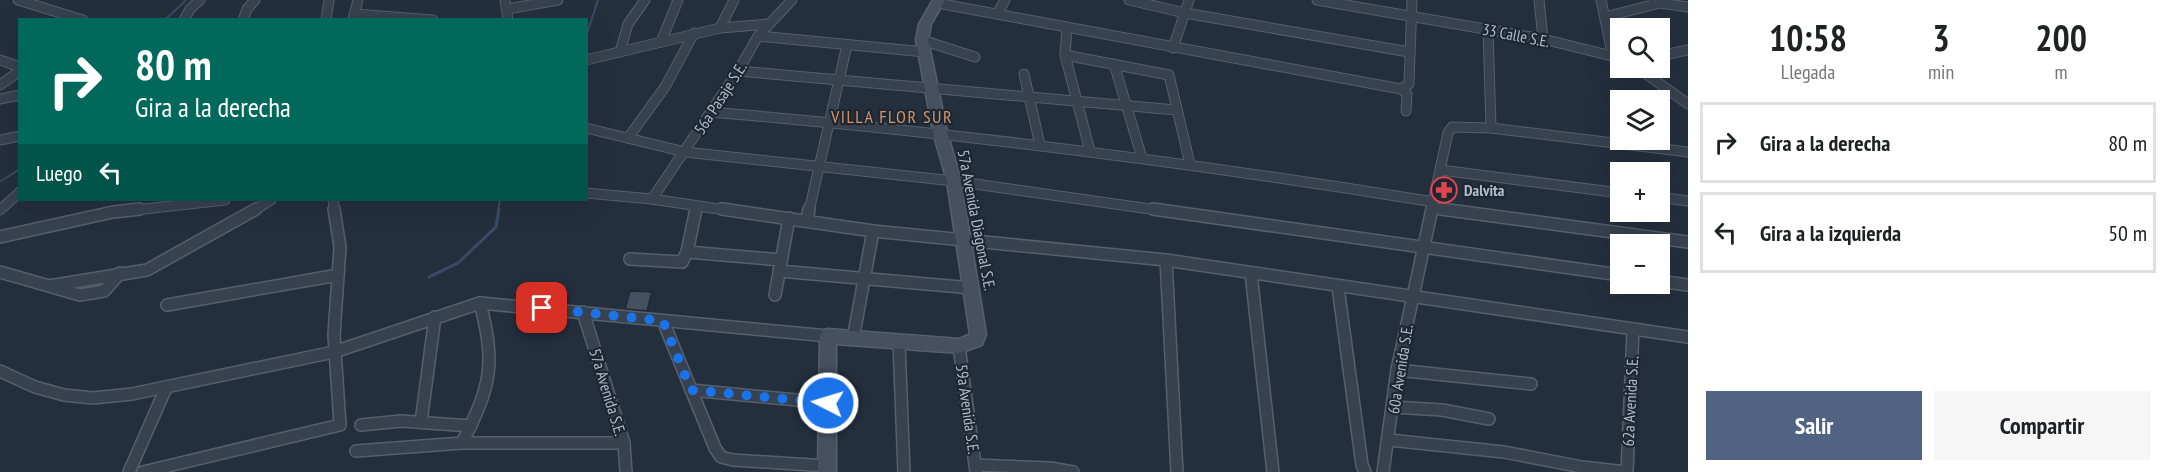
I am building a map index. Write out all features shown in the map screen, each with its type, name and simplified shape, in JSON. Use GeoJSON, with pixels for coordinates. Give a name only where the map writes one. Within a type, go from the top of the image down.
{"type":"FeatureCollection","features":[{"type":"Feature","properties":{"kind":"street"},"geometry":{"type":"LineString","coordinates":[[18,0],[76,18]]}},
{"type":"Feature","properties":{"kind":"street"},"geometry":{"type":"LineString","coordinates":[[185,18],[190,9],[200,0]]}},
{"type":"Feature","properties":{"kind":"street"},"geometry":{"type":"LineString","coordinates":[[244,18],[247,9],[255,0]]}},
{"type":"Feature","properties":{"kind":"street"},"geometry":{"type":"LineString","coordinates":[[326,18],[329,0]]}},
{"type":"Feature","properties":{"kind":"street"},"geometry":{"type":"LineString","coordinates":[[358,0],[354,17],[380,18]]}},
{"type":"Feature","properties":{"kind":"street"},"geometry":{"type":"LineString","coordinates":[[506,4],[558,0]]}},
{"type":"Feature","properties":{"kind":"street"},"geometry":{"type":"LineString","coordinates":[[620,52],[628,24],[645,0]]}},
{"type":"Feature","properties":{"kind":"street"},"geometry":{"type":"LineString","coordinates":[[661,42],[678,0]]}},
{"type":"Feature","properties":{"kind":"street"},"geometry":{"type":"LineString","coordinates":[[720,28],[734,0]]}},
{"type":"Feature","properties":{"kind":"street","name":"56a Pasaje S.E."},"geometry":{"type":"LineString","coordinates":[[652,199],[738,71],[758,36],[792,0]]}},
{"type":"Feature","properties":{"kind":"street"},"geometry":{"type":"LineString","coordinates":[[998,14],[1005,0]]}},
{"type":"Feature","properties":{"kind":"street"},"geometry":{"type":"LineString","coordinates":[[1129,0],[1185,13],[1409,52]]}},
{"type":"Feature","properties":{"kind":"street"},"geometry":{"type":"LineString","coordinates":[[1173,48],[1189,0]]}},
{"type":"Feature","properties":{"kind":"street","name":"33 Calle S.E."},"geometry":{"type":"LineString","coordinates":[[1317,0],[1543,39],[1610,56]]}},
{"type":"Feature","properties":{"kind":"street"},"geometry":{"type":"LineString","coordinates":[[1401,89],[1409,84],[1412,0]]}},
{"type":"Feature","properties":{"kind":"street"},"geometry":{"type":"LineString","coordinates":[[1539,0],[1543,39]]}},
{"type":"Feature","properties":{"kind":"street"},"geometry":{"type":"LineString","coordinates":[[1601,0],[1610,36]]}},
{"type":"Feature","properties":{"kind":"street"},"geometry":{"type":"LineString","coordinates":[[1645,0],[1688,7]]}},
{"type":"Feature","properties":{"kind":"street"},"geometry":{"type":"LineString","coordinates":[[924,46],[925,24],[938,2],[1173,48],[1401,89],[1407,94],[1406,111]]}},
{"type":"Feature","properties":{"kind":"street"},"geometry":{"type":"LineString","coordinates":[[1605,17],[1660,3]]}},
{"type":"Feature","properties":{"kind":"street"},"geometry":{"type":"LineString","coordinates":[[588,59],[694,33],[720,28],[769,24]]}},
{"type":"Feature","properties":{"kind":"street"},"geometry":{"type":"LineString","coordinates":[[1067,27],[1065,55],[1090,151]]}},
{"type":"Feature","properties":{"kind":"street"},"geometry":{"type":"LineString","coordinates":[[1488,29],[1491,128],[1688,152]]}},
{"type":"Feature","properties":{"kind":"street"},"geometry":{"type":"LineString","coordinates":[[628,138],[665,87],[694,33]]}},
{"type":"Feature","properties":{"kind":"street"},"geometry":{"type":"LineString","coordinates":[[758,36],[847,45],[924,46],[975,57]]}},
{"type":"Feature","properties":{"kind":"street"},"geometry":{"type":"LineString","coordinates":[[807,220],[847,45]]}},
{"type":"Feature","properties":{"kind":"street","name":"57a Avenida Diagonal S.E."},"geometry":{"type":"LineString","coordinates":[[924,46],[940,132],[954,181],[978,323],[976,340],[959,346]]}},
{"type":"Feature","properties":{"kind":"street"},"geometry":{"type":"LineString","coordinates":[[1670,54],[1688,50]]}},
{"type":"Feature","properties":{"kind":"street"},"geometry":{"type":"LineString","coordinates":[[1065,55],[1169,75],[1190,164]]}},
{"type":"Feature","properties":{"kind":"street"},"geometry":{"type":"LineString","coordinates":[[0,60],[18,66]]}},
{"type":"Feature","properties":{"kind":"street"},"geometry":{"type":"LineString","coordinates":[[1114,64],[1142,158]]}},
{"type":"Feature","properties":{"kind":"street"},"geometry":{"type":"LineString","coordinates":[[738,71],[1176,110]]}},
{"type":"Feature","properties":{"kind":"street"},"geometry":{"type":"LineString","coordinates":[[0,85],[18,72]]}},
{"type":"Feature","properties":{"kind":"street"},"geometry":{"type":"LineString","coordinates":[[1024,74],[1040,145]]}},
{"type":"Feature","properties":{"kind":"street"},"geometry":{"type":"LineString","coordinates":[[1652,78],[1688,104]]}},
{"type":"Feature","properties":{"kind":"street"},"geometry":{"type":"LineString","coordinates":[[0,99],[18,95]]}},
{"type":"Feature","properties":{"kind":"street"},"geometry":{"type":"LineString","coordinates":[[710,112],[940,132],[1190,164],[1275,176],[1434,205],[1688,242]]}},
{"type":"Feature","properties":{"kind":"street","name":"60a Avenida S.E."},"geometry":{"type":"LineString","coordinates":[[1383,472],[1397,370],[1448,133],[1452,127],[1491,128]]}},
{"type":"Feature","properties":{"kind":"street"},"geometry":{"type":"LineString","coordinates":[[588,128],[685,152],[954,181],[1610,274]]}},
{"type":"Feature","properties":{"kind":"street"},"geometry":{"type":"LineString","coordinates":[[0,140],[18,136]]}},
{"type":"Feature","properties":{"kind":"street"},"geometry":{"type":"LineString","coordinates":[[1440,170],[1610,192]]}},
{"type":"Feature","properties":{"kind":"street"},"geometry":{"type":"LineString","coordinates":[[588,193],[652,199],[873,231],[1166,260],[1688,338]]}},
{"type":"Feature","properties":{"kind":"street"},"geometry":{"type":"LineString","coordinates":[[0,210],[18,194]]}},
{"type":"Feature","properties":{"kind":"street"},"geometry":{"type":"LineString","coordinates":[[1670,199],[1688,201]]}},
{"type":"Feature","properties":{"kind":"street"},"geometry":{"type":"LineString","coordinates":[[0,237],[113,212],[216,201]]}},
{"type":"Feature","properties":{"kind":"street"},"geometry":{"type":"LineString","coordinates":[[1,275],[80,295],[104,291],[120,273],[147,270],[269,201]]}},
{"type":"Feature","properties":{"kind":"street"},"geometry":{"type":"LineString","coordinates":[[143,472],[340,425],[334,335],[340,247],[333,201]]}},
{"type":"Feature","properties":{"kind":"street"},"geometry":{"type":"LineString","coordinates":[[630,259],[682,262],[687,252],[696,207]]}},
{"type":"Feature","properties":{"kind":"street"},"geometry":{"type":"LineString","coordinates":[[775,296],[789,218]]}},
{"type":"Feature","properties":{"kind":"street"},"geometry":{"type":"LineString","coordinates":[[853,339],[873,231]]}},
{"type":"Feature","properties":{"kind":"street"},"geometry":{"type":"LineString","coordinates":[[687,252],[865,280],[972,288]]}},
{"type":"Feature","properties":{"kind":"street"},"geometry":{"type":"LineString","coordinates":[[1166,260],[1177,472]]}},
{"type":"Feature","properties":{"kind":"street"},"geometry":{"type":"LineString","coordinates":[[1251,273],[1273,472]]}},
{"type":"Feature","properties":{"kind":"street"},"geometry":{"type":"LineString","coordinates":[[167,305],[338,275]]}},
{"type":"Feature","properties":{"kind":"street"},"geometry":{"type":"LineString","coordinates":[[1670,282],[1688,285]]}},
{"type":"Feature","properties":{"kind":"street"},"geometry":{"type":"LineString","coordinates":[[1338,287],[1362,465],[1365,472]]}},
{"type":"Feature","properties":{"kind":"street"},"geometry":{"type":"LineString","coordinates":[[462,443],[479,410],[490,362],[490,349],[480,303]]}},
{"type":"Feature","properties":{"kind":"street"},"geometry":{"type":"LineString","coordinates":[[0,370],[32,385],[71,397],[106,397],[166,388],[336,351],[480,303],[853,339],[959,346]]}},
{"type":"Feature","properties":{"kind":"street","name":"57a Avenida S.E."},"geometry":{"type":"LineString","coordinates":[[583,312],[624,443],[626,472]]}},
{"type":"Feature","properties":{"kind":"street"},"geometry":{"type":"LineString","coordinates":[[421,422],[435,317]]}},
{"type":"Feature","properties":{"kind":"street"},"geometry":{"type":"LineString","coordinates":[[663,321],[715,448],[721,457],[827,469],[828,336]]}},
{"type":"Feature","properties":{"kind":"street","name":"62a Avenida S.E."},"geometry":{"type":"LineString","coordinates":[[1626,472],[1633,330]]}},
{"type":"Feature","properties":{"kind":"street"},"geometry":{"type":"LineString","coordinates":[[898,343],[904,472]]}},
{"type":"Feature","properties":{"kind":"street","name":"59a Avenida S.E."},"geometry":{"type":"LineString","coordinates":[[959,346],[976,468]]}},
{"type":"Feature","properties":{"kind":"street"},"geometry":{"type":"LineString","coordinates":[[1397,370],[1531,384]]}},
{"type":"Feature","properties":{"kind":"street"},"geometry":{"type":"LineString","coordinates":[[129,472],[166,388]]}},
{"type":"Feature","properties":{"kind":"street"},"geometry":{"type":"LineString","coordinates":[[691,390],[828,403]]}},
{"type":"Feature","properties":{"kind":"street"},"geometry":{"type":"LineString","coordinates":[[1393,407],[1442,410],[1489,419]]}},
{"type":"Feature","properties":{"kind":"street"},"geometry":{"type":"LineString","coordinates":[[361,425],[421,422],[471,426]]}},
{"type":"Feature","properties":{"kind":"street"},"geometry":{"type":"LineString","coordinates":[[1389,440],[1504,452],[1582,467],[1626,472]]}},
{"type":"Feature","properties":{"kind":"street"},"geometry":{"type":"LineString","coordinates":[[356,451],[462,443],[624,443]]}},
{"type":"Feature","properties":{"kind":"street"},"geometry":{"type":"LineString","coordinates":[[976,468],[1072,472]]}},
{"type":"Feature","properties":{"kind":"building"},"geometry":{"type":"Polygon","coordinates":[[[630,291],[652,292],[647,311],[625,309],[630,291]]]}},
{"type":"Feature","properties":{"kind":"waterway"},"geometry":{"type":"LineString","coordinates":[[167,18],[186,0]]}},
{"type":"Feature","properties":{"kind":"waterway"},"geometry":{"type":"LineString","coordinates":[[588,31],[598,0]]}},
{"type":"Feature","properties":{"kind":"waterway"},"geometry":{"type":"LineString","coordinates":[[1,181],[18,170]]}},
{"type":"Feature","properties":{"kind":"waterway"},"geometry":{"type":"LineString","coordinates":[[498,211],[500,201]]}},
{"type":"Feature","properties":{"kind":"waterway"},"geometry":{"type":"LineString","coordinates":[[429,277],[458,263],[496,227],[499,209]]}},
{"type":"Feature","properties":{"kind":"place","name":"Dalvita"},"geometry":{"type":"Point","coordinates":[1444,190]}},
{"type":"Feature","properties":{"kind":"district","name":"VILLA FLOR SUR"},"geometry":{"type":"Point","coordinates":[892,116]}},
{"type":"Feature","properties":{"kind":"route"},"geometry":{"type":"LineString","coordinates":[[542,308],[663,321],[691,390],[828,403]]}}]}
